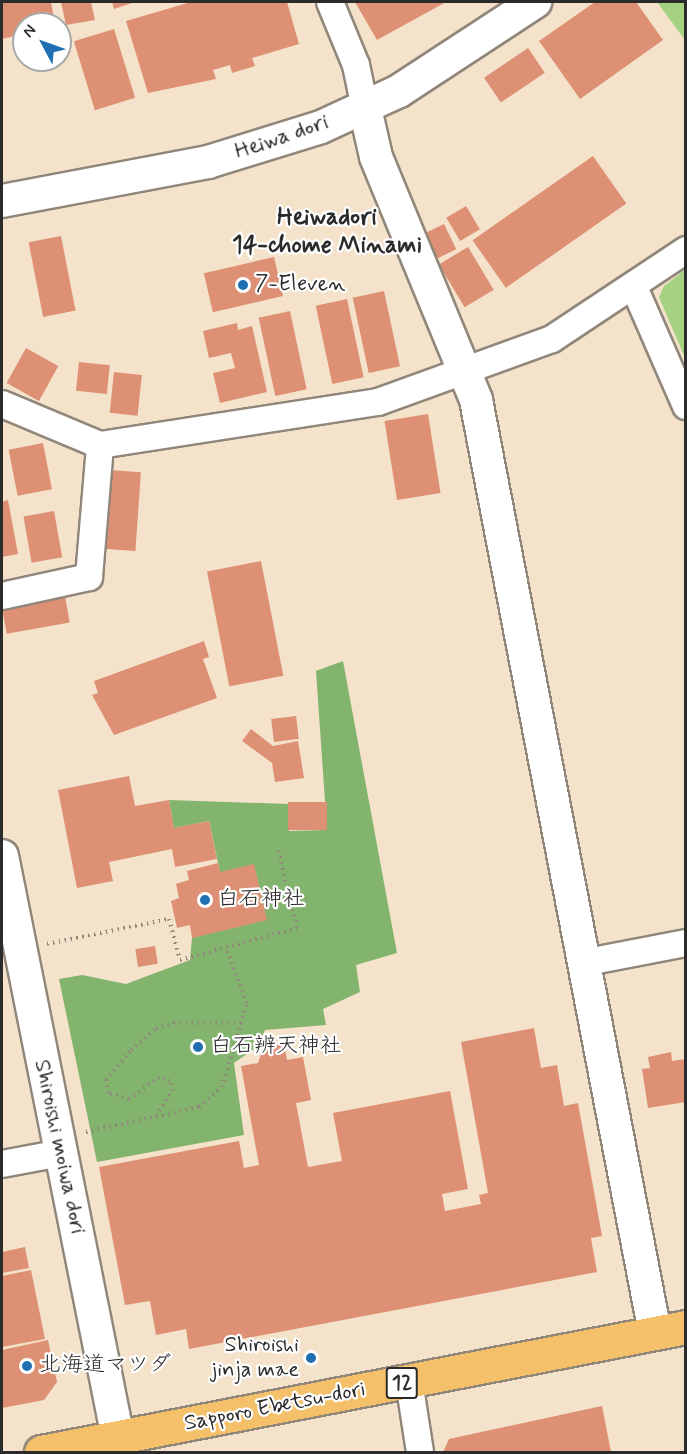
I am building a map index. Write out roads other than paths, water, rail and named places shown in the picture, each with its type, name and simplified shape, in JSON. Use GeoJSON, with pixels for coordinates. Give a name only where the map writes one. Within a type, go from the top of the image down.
{"type":"FeatureCollection","features":[{"type":"Feature","properties":{"kind":"highway","name":"Sapporo Ebetsu-dori"},"geometry":{"type":"LineString","coordinates":[[41,1452],[670,1330]]}},
{"type":"Feature","properties":{"kind":"street"},"geometry":{"type":"LineString","coordinates":[[330,2],[356,65],[376,157],[468,372],[587,962],[670,1330]]}},
{"type":"Feature","properties":{"kind":"street","name":"Heiwa dori"},"geometry":{"type":"LineString","coordinates":[[2,201],[208,162],[365,108],[456,56],[535,2]]}},
{"type":"Feature","properties":{"kind":"street"},"geometry":{"type":"LineString","coordinates":[[2,404],[100,445],[331,412],[468,372],[552,339],[634,287],[686,250]]}},
{"type":"Feature","properties":{"kind":"street"},"geometry":{"type":"LineString","coordinates":[[634,287],[686,406]]}},
{"type":"Feature","properties":{"kind":"street"},"geometry":{"type":"LineString","coordinates":[[2,596],[89,577],[100,445]]}},
{"type":"Feature","properties":{"kind":"street","name":"Shiroishi moiwa dori"},"geometry":{"type":"LineString","coordinates":[[2,856],[18,950],[118,1438]]}},
{"type":"Feature","properties":{"kind":"street"},"geometry":{"type":"LineString","coordinates":[[587,962],[686,943]]}},
{"type":"Feature","properties":{"kind":"street"},"geometry":{"type":"LineString","coordinates":[[2,1164],[59,1145]]}},
{"type":"Feature","properties":{"kind":"street"},"geometry":{"type":"LineString","coordinates":[[409,1382],[420,1452]]}},
{"type":"Feature","properties":{"kind":"place","name":"7-Eleven"},"geometry":{"type":"Point","coordinates":[243,285]}},
{"type":"Feature","properties":{"kind":"place","name":"白石神社"},"geometry":{"type":"Point","coordinates":[205,900]}},
{"type":"Feature","properties":{"kind":"place","name":"白石辨天神社"},"geometry":{"type":"Point","coordinates":[198,1047]}},
{"type":"Feature","properties":{"kind":"place","name":"Shiroishi jinja mae"},"geometry":{"type":"Point","coordinates":[311,1358]}},
{"type":"Feature","properties":{"kind":"place","name":"北海道マツダ"},"geometry":{"type":"Point","coordinates":[27,1366]}},
{"type":"Feature","properties":{"kind":"district","name":"Heiwadori 14-chome Minami"},"geometry":{"type":"Point","coordinates":[327,232]}}]}
